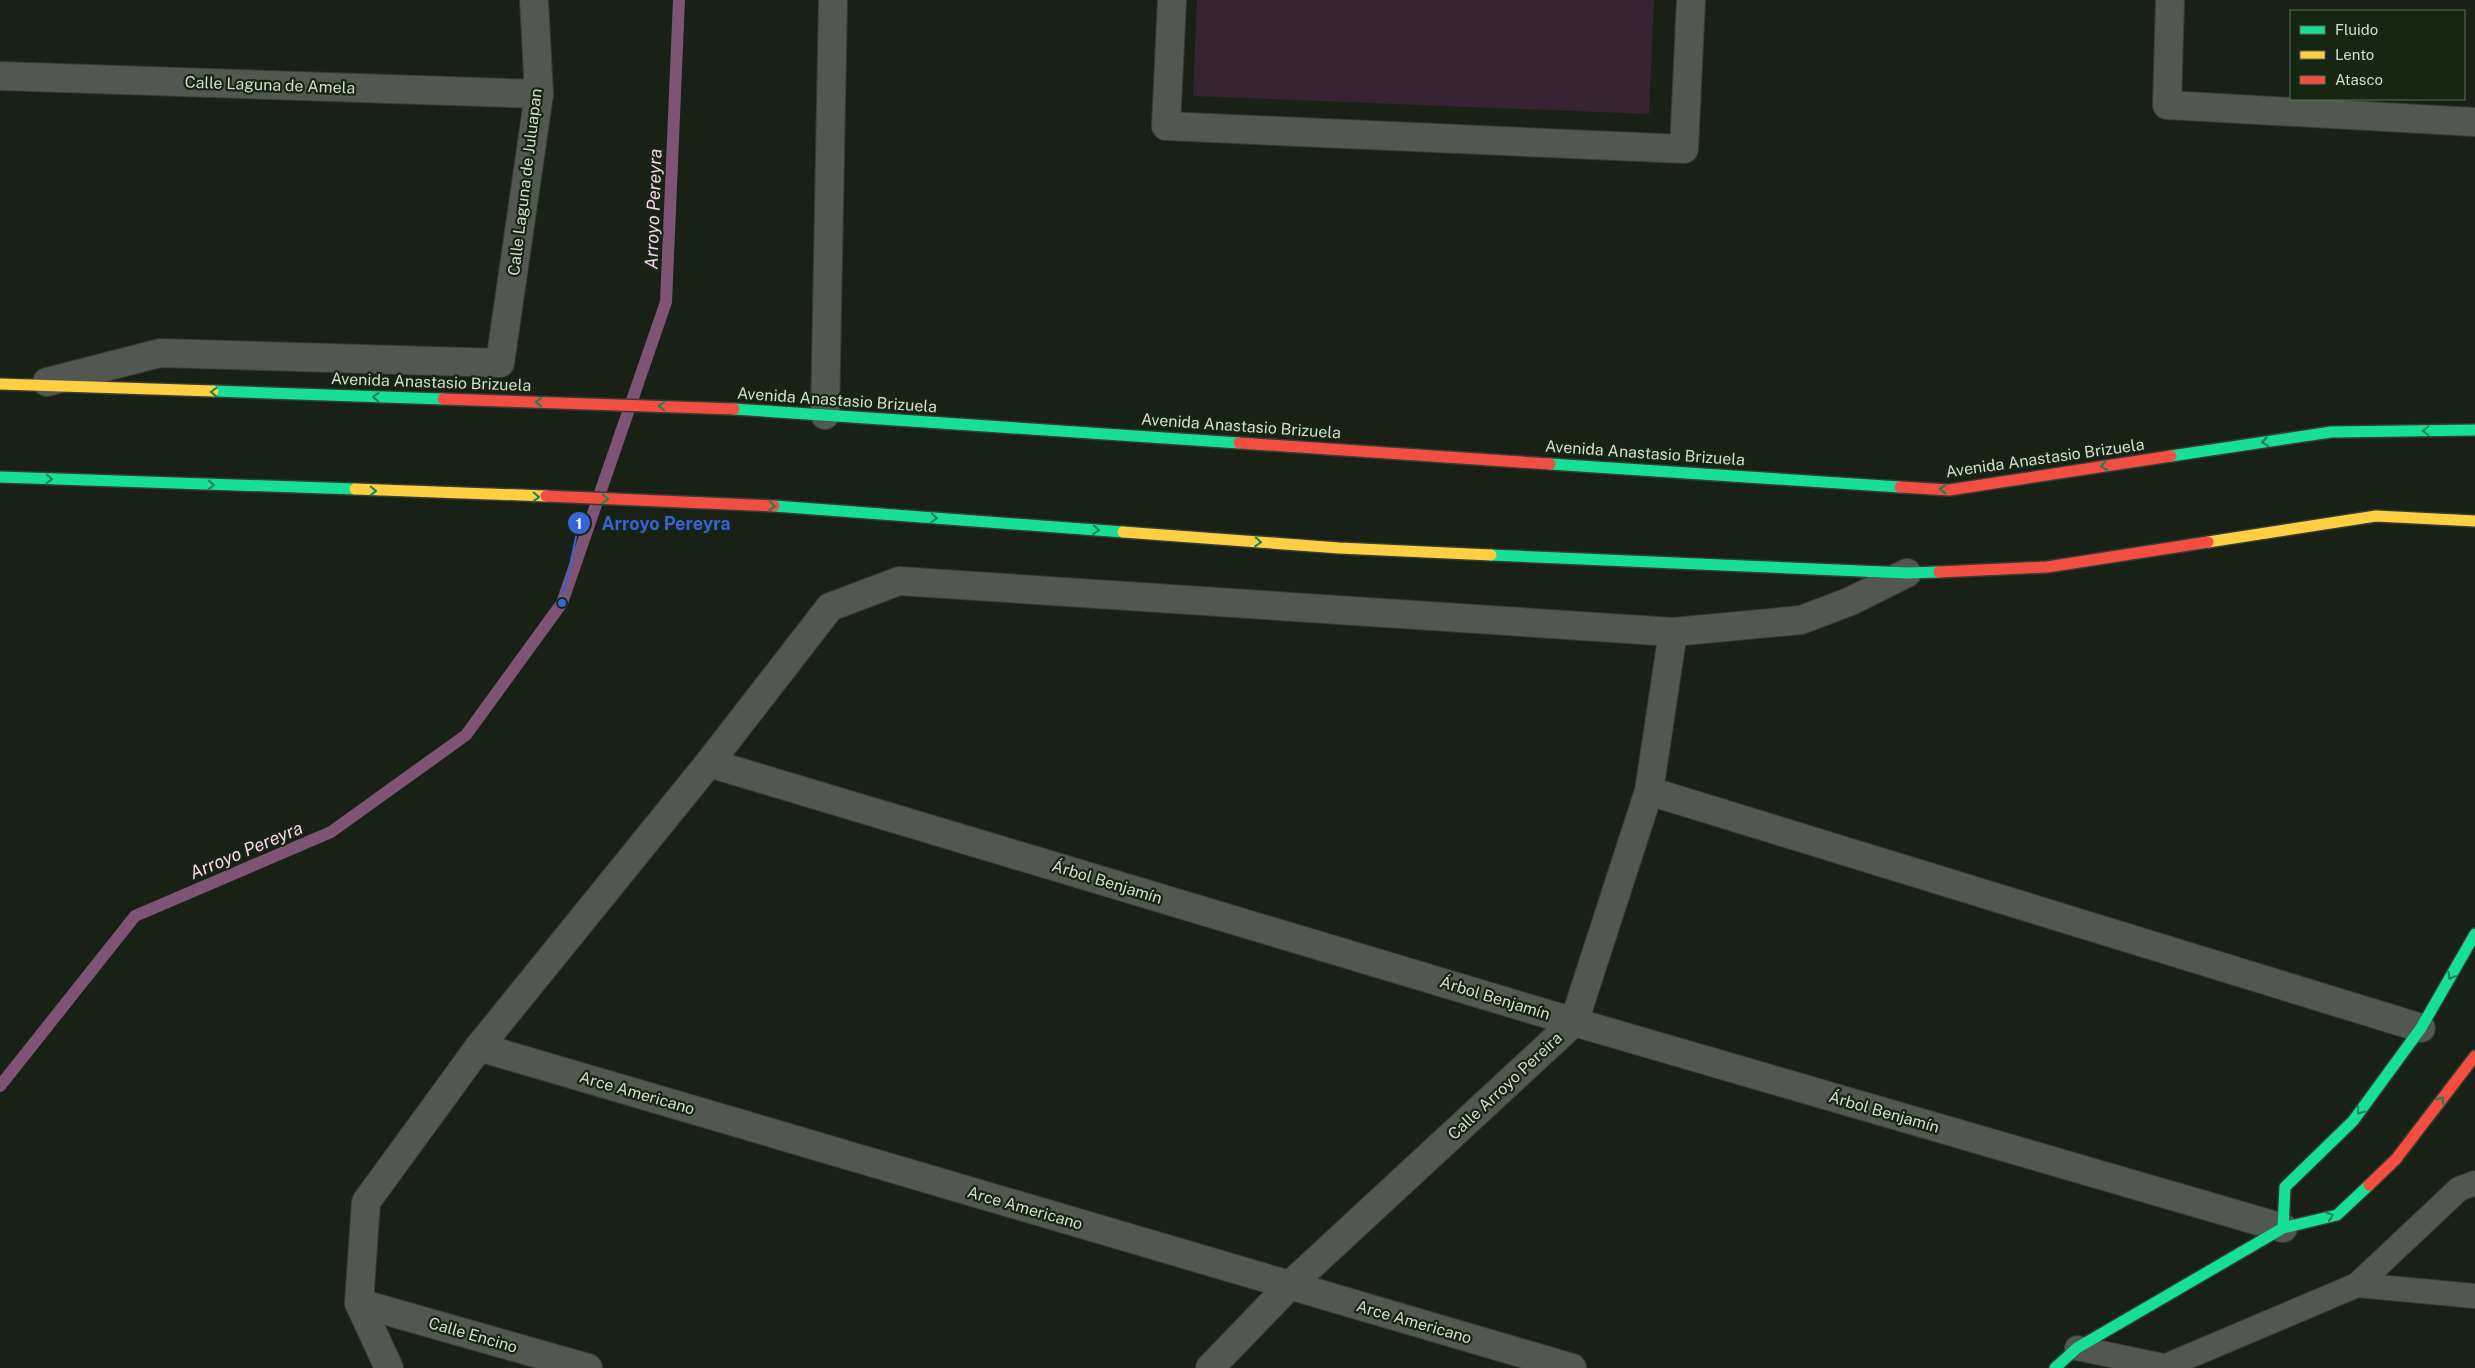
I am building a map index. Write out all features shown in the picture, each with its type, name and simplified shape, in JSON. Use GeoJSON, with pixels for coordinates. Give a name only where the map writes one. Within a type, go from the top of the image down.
{"type":"FeatureCollection","features":[{"type":"Feature","properties":{"kind":"main road","name":"Avenida Anastasio Brizuela"},"geometry":{"type":"LineString","coordinates":[[0,384],[711,408],[1949,490],[2331,432],[2475,430]]}},
{"type":"Feature","properties":{"kind":"main road"},"geometry":{"type":"LineString","coordinates":[[0,477],[556,498],[724,502],[1339,548],[1907,573],[2047,567],[2376,516],[2475,522]]}},
{"type":"Feature","properties":{"kind":"main road"},"geometry":{"type":"LineString","coordinates":[[2283,1228],[2285,1187],[2353,1121],[2421,1028],[2475,934]]}},
{"type":"Feature","properties":{"kind":"main road"},"geometry":{"type":"LineString","coordinates":[[2055,1368],[2077,1348],[2283,1228],[2337,1215],[2396,1160],[2475,1056]]}},
{"type":"Feature","properties":{"kind":"street","name":"Calle Laguna de Juluapan"},"geometry":{"type":"LineString","coordinates":[[33,386],[160,353],[500,363],[539,94],[534,0]]}},
{"type":"Feature","properties":{"kind":"street"},"geometry":{"type":"LineString","coordinates":[[825,415],[833,0]]}},
{"type":"Feature","properties":{"kind":"street"},"geometry":{"type":"LineString","coordinates":[[1172,0],[1166,126],[1684,149],[1691,0]]}},
{"type":"Feature","properties":{"kind":"street"},"geometry":{"type":"LineString","coordinates":[[2170,0],[2167,105],[2475,122]]}},
{"type":"Feature","properties":{"kind":"street","name":"Calle Laguna de Amela"},"geometry":{"type":"LineString","coordinates":[[0,76],[539,94]]}},
{"type":"Feature","properties":{"kind":"street"},"geometry":{"type":"LineString","coordinates":[[389,1368],[358,1303],[366,1202],[479,1047],[708,763],[830,607],[899,581],[1673,632],[1801,620],[1851,601],[1907,573]]}},
{"type":"Feature","properties":{"kind":"street","name":"Calle Arroyo Pereira"},"geometry":{"type":"LineString","coordinates":[[1210,1368],[1289,1286],[1574,1022],[1649,791],[1673,632]]}},
{"type":"Feature","properties":{"kind":"street","name":"Árbol Benjamín"},"geometry":{"type":"LineString","coordinates":[[708,763],[1574,1022],[2283,1228]]}},
{"type":"Feature","properties":{"kind":"street"},"geometry":{"type":"LineString","coordinates":[[1649,791],[2421,1028]]}},
{"type":"Feature","properties":{"kind":"street","name":"Arce Americano"},"geometry":{"type":"LineString","coordinates":[[479,1047],[1572,1368]]}},
{"type":"Feature","properties":{"kind":"street","name":"Calle Encino"},"geometry":{"type":"LineString","coordinates":[[358,1303],[588,1368]]}},
{"type":"Feature","properties":{"kind":"lane"},"geometry":{"type":"LineString","coordinates":[[2077,1348],[2169,1367],[2357,1285],[2459,1189],[2475,1183]]}},
{"type":"Feature","properties":{"kind":"lane"},"geometry":{"type":"LineString","coordinates":[[2357,1285],[2475,1296]]}},
{"type":"Feature","properties":{"kind":"shaded area"},"geometry":{"type":"Polygon","coordinates":[[[1197,0],[1654,0],[1649,114],[1193,96],[1197,0]]]}},
{"type":"Feature","properties":{"kind":"waterway","name":"Arroyo Pereyra"},"geometry":{"type":"LineString","coordinates":[[0,1086],[135,916],[331,832],[466,735],[562,603],[666,302],[679,0]]}},
{"type":"Feature","properties":{"kind":"traffic: fast"},"geometry":{"type":"LineString","coordinates":[[213,391],[443,399]]}},
{"type":"Feature","properties":{"kind":"traffic: fast"},"geometry":{"type":"LineString","coordinates":[[734,409],[1239,443]]}},
{"type":"Feature","properties":{"kind":"traffic: fast"},"geometry":{"type":"LineString","coordinates":[[2171,456],[2331,432],[2475,430]]}},
{"type":"Feature","properties":{"kind":"traffic: fast"},"geometry":{"type":"LineString","coordinates":[[1550,464],[1900,487]]}},
{"type":"Feature","properties":{"kind":"traffic: fast"},"geometry":{"type":"LineString","coordinates":[[0,477],[355,489]]}},
{"type":"Feature","properties":{"kind":"traffic: fast"},"geometry":{"type":"LineString","coordinates":[[774,506],[1123,532]]}},
{"type":"Feature","properties":{"kind":"traffic: fast"},"geometry":{"type":"LineString","coordinates":[[1491,555],[1907,573],[1939,572]]}},
{"type":"Feature","properties":{"kind":"traffic: fast"},"geometry":{"type":"LineString","coordinates":[[2283,1228],[2285,1187],[2353,1121],[2421,1028],[2475,934]]}},
{"type":"Feature","properties":{"kind":"traffic: fast"},"geometry":{"type":"LineString","coordinates":[[2055,1368],[2077,1348],[2283,1228],[2337,1215],[2369,1185]]}},
{"type":"Feature","properties":{"kind":"traffic: slow"},"geometry":{"type":"LineString","coordinates":[[0,384],[213,391]]}},
{"type":"Feature","properties":{"kind":"traffic: slow"},"geometry":{"type":"LineString","coordinates":[[355,489],[546,496]]}},
{"type":"Feature","properties":{"kind":"traffic: slow"},"geometry":{"type":"LineString","coordinates":[[2208,542],[2376,516],[2475,521]]}},
{"type":"Feature","properties":{"kind":"traffic: slow"},"geometry":{"type":"LineString","coordinates":[[1123,532],[1339,548],[1491,555]]}},
{"type":"Feature","properties":{"kind":"traffic: jam"},"geometry":{"type":"LineString","coordinates":[[443,399],[734,409]]}},
{"type":"Feature","properties":{"kind":"traffic: jam"},"geometry":{"type":"LineString","coordinates":[[1239,443],[1550,464]]}},
{"type":"Feature","properties":{"kind":"traffic: jam"},"geometry":{"type":"LineString","coordinates":[[1900,487],[1949,490],[2171,456]]}},
{"type":"Feature","properties":{"kind":"traffic: jam"},"geometry":{"type":"LineString","coordinates":[[546,496],[774,506]]}},
{"type":"Feature","properties":{"kind":"traffic: jam"},"geometry":{"type":"LineString","coordinates":[[1939,572],[2047,567],[2208,542]]}},
{"type":"Feature","properties":{"kind":"traffic: jam"},"geometry":{"type":"LineString","coordinates":[[2369,1185],[2396,1159],[2475,1056]]}},
{"type":"Feature","properties":{"kind":"place","name":"Arroyo Pereyra"},"geometry":{"type":"Point","coordinates":[562,603]}}]}
